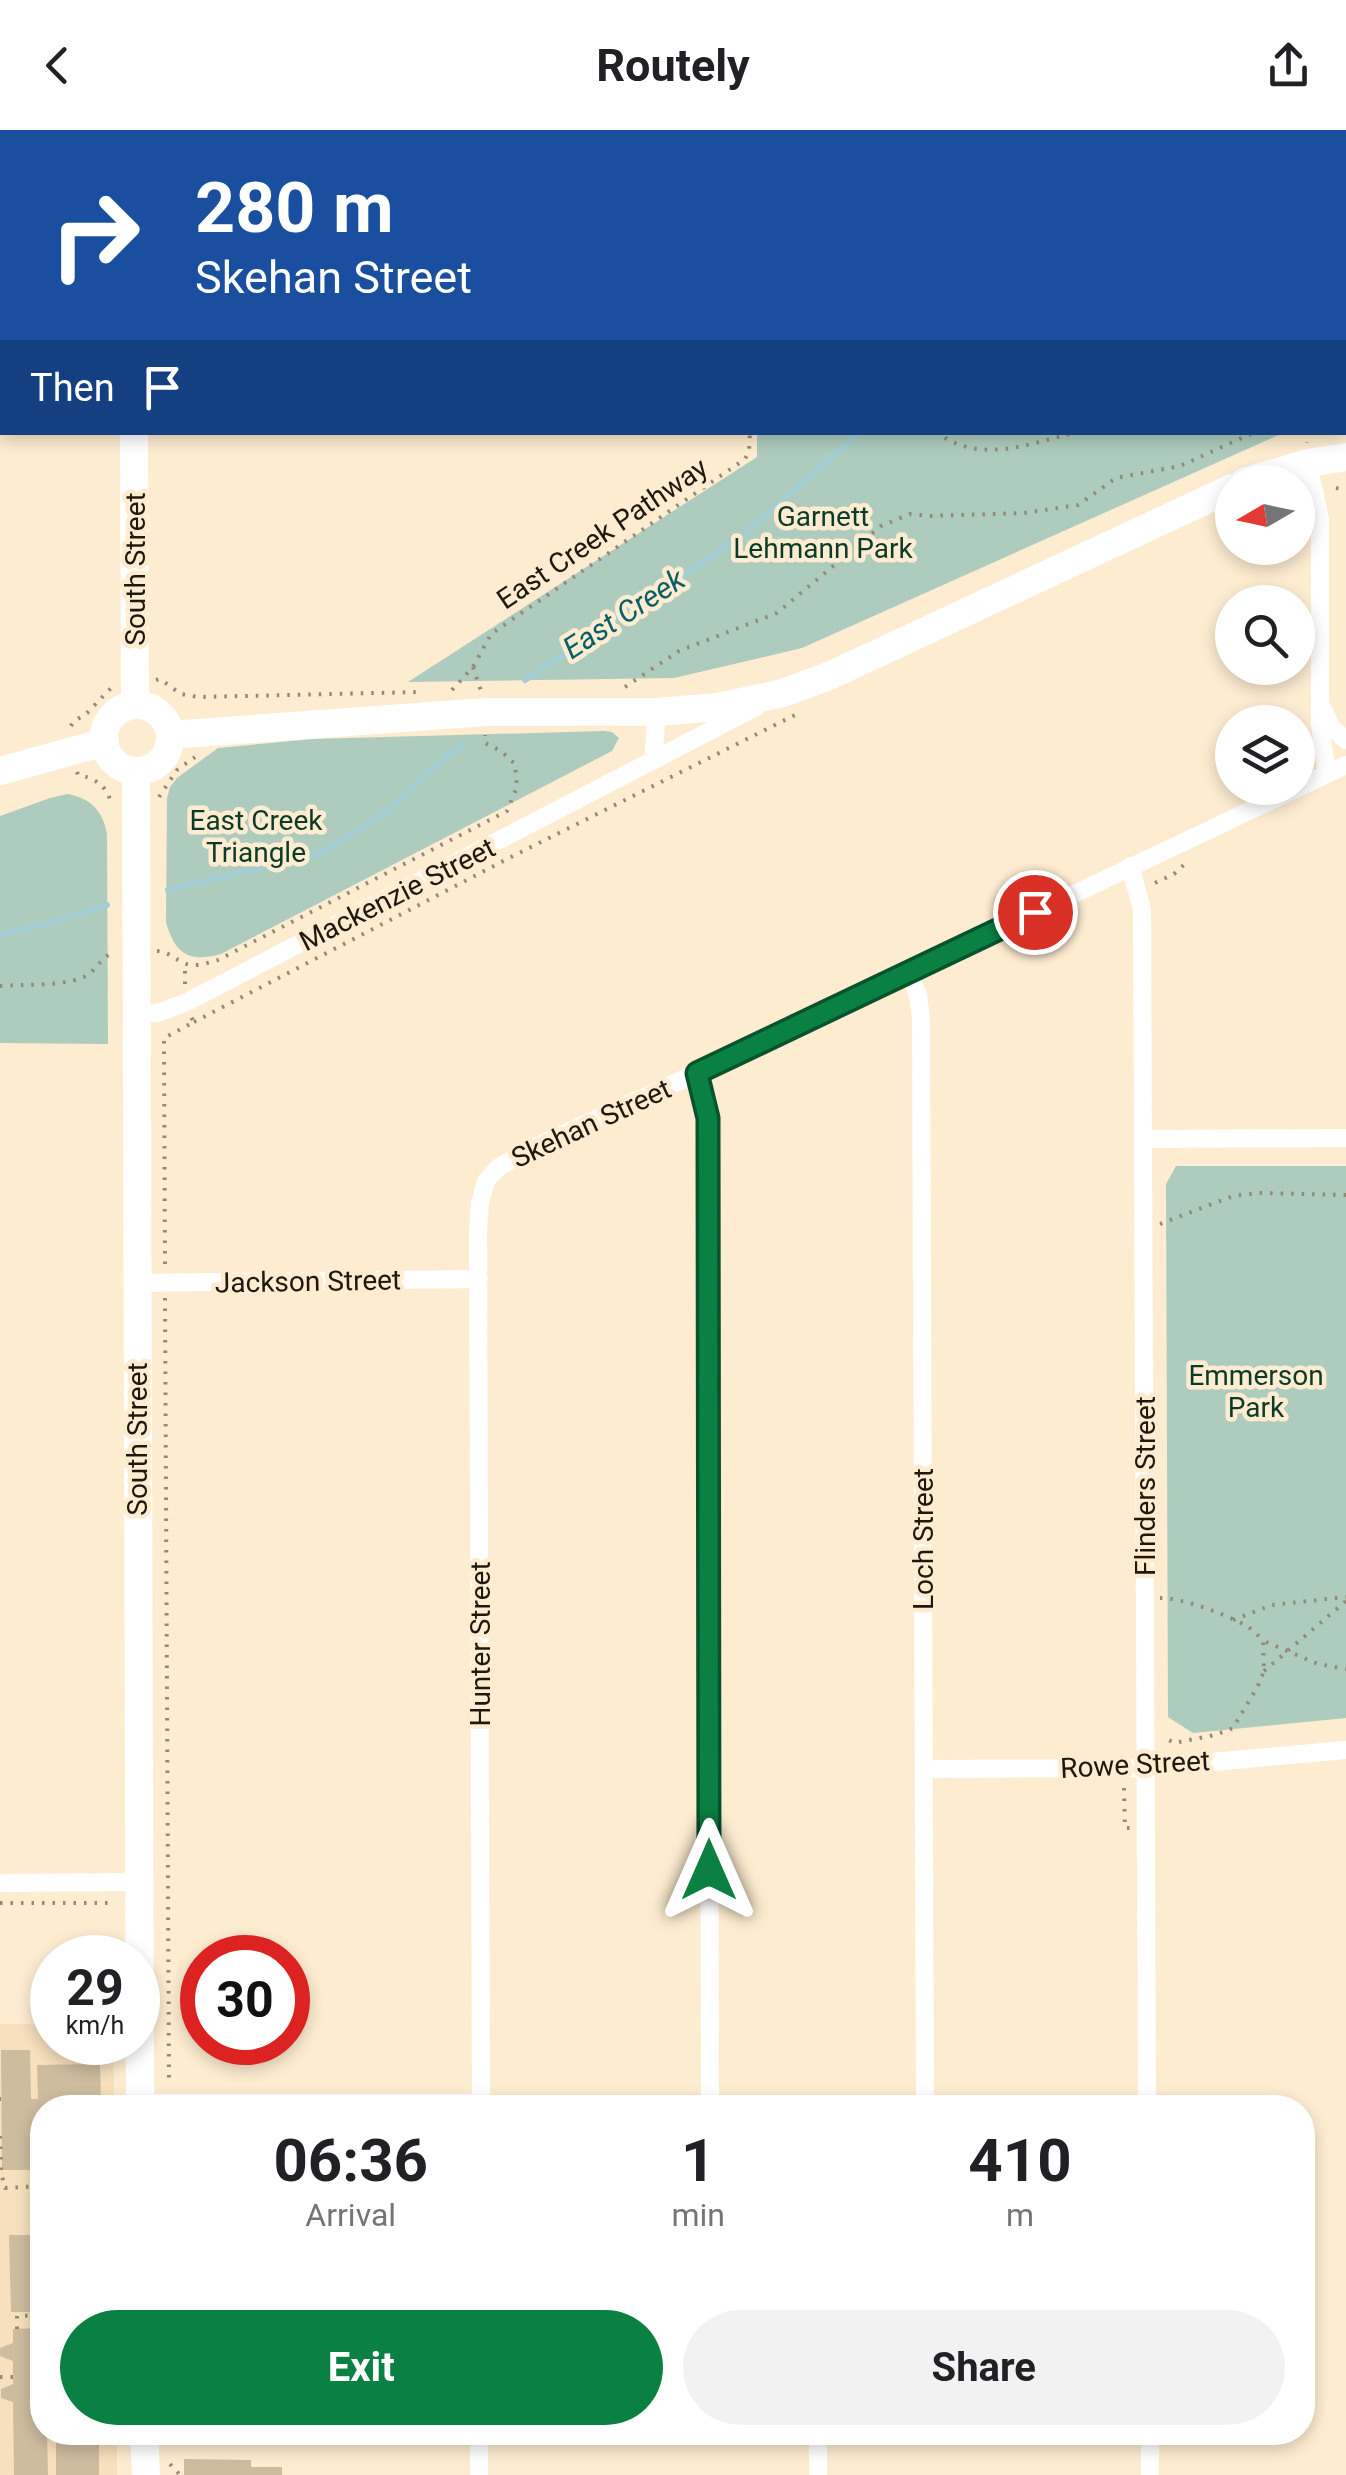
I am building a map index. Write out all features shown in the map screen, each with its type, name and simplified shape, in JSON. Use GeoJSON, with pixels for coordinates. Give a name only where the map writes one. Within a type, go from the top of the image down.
{"type":"FeatureCollection","features":[{"type":"Feature","properties":{"kind":"street","name":"South Street"},"geometry":{"type":"LineString","coordinates":[[125,695],[134,435]]}},
{"type":"Feature","properties":{"kind":"street"},"geometry":{"type":"LineString","coordinates":[[1301,465],[1346,457]]}},
{"type":"Feature","properties":{"kind":"street"},"geometry":{"type":"LineString","coordinates":[[1308,463],[1320,519],[1320,725],[1327,774]]}},
{"type":"Feature","properties":{"kind":"street","name":"Mackenzie Street"},"geometry":{"type":"LineString","coordinates":[[136,1014],[157,1013],[184,1003],[652,760],[790,704],[829,676],[1215,496]]}},
{"type":"Feature","properties":{"kind":"street"},"geometry":{"type":"LineString","coordinates":[[125,695],[162,716],[170,735],[162,761],[150,769],[125,769],[108,753],[106,731],[125,695]]}},
{"type":"Feature","properties":{"kind":"street","name":"Mackenzie Street"},"geometry":{"type":"LineString","coordinates":[[170,735],[485,712],[657,712],[790,704]]}},
{"type":"Feature","properties":{"kind":"street"},"geometry":{"type":"LineString","coordinates":[[1320,704],[1332,728],[1346,740]]}},
{"type":"Feature","properties":{"kind":"street"},"geometry":{"type":"LineString","coordinates":[[652,760],[657,712]]}},
{"type":"Feature","properties":{"kind":"street"},"geometry":{"type":"LineString","coordinates":[[0,772],[105,742]]}},
{"type":"Feature","properties":{"kind":"street","name":"Skehan Street"},"geometry":{"type":"LineString","coordinates":[[486,1182],[498,1167],[535,1147],[1346,766]]}},
{"type":"Feature","properties":{"kind":"street","name":"South Street"},"geometry":{"type":"LineString","coordinates":[[136,772],[140,2095]]}},
{"type":"Feature","properties":{"kind":"street","name":"Flinders Street"},"geometry":{"type":"LineString","coordinates":[[1130,866],[1142,908],[1147,2095]]}},
{"type":"Feature","properties":{"kind":"street","name":"Loch Street"},"geometry":{"type":"LineString","coordinates":[[908,972],[918,995],[921,1019],[925,2095]]}},
{"type":"Feature","properties":{"kind":"street"},"geometry":{"type":"LineString","coordinates":[[697,1073],[708,1118],[710,2095]]}},
{"type":"Feature","properties":{"kind":"street"},"geometry":{"type":"LineString","coordinates":[[1144,1139],[1346,1138]]}},
{"type":"Feature","properties":{"kind":"street","name":"Hunter Street"},"geometry":{"type":"LineString","coordinates":[[481,2095],[479,1279],[480,1204],[486,1182]]}},
{"type":"Feature","properties":{"kind":"street","name":"Jackson Street"},"geometry":{"type":"LineString","coordinates":[[136,1283],[479,1279]]}},
{"type":"Feature","properties":{"kind":"street","name":"Rowe Street"},"geometry":{"type":"LineString","coordinates":[[924,1770],[1145,1768],[1346,1750]]}},
{"type":"Feature","properties":{"kind":"street"},"geometry":{"type":"LineString","coordinates":[[0,1883],[138,1892]]}},
{"type":"Feature","properties":{"kind":"street"},"geometry":{"type":"LineString","coordinates":[[145,2445],[146,2475]]}},
{"type":"Feature","properties":{"kind":"street"},"geometry":{"type":"LineString","coordinates":[[479,2475],[480,2445]]}},
{"type":"Feature","properties":{"kind":"street"},"geometry":{"type":"LineString","coordinates":[[818,2445],[818,2475]]}},
{"type":"Feature","properties":{"kind":"street"},"geometry":{"type":"LineString","coordinates":[[1150,2445],[1150,2475]]}},
{"type":"Feature","properties":{"kind":"path","name":"East Creek Pathway"},"geometry":{"type":"LineString","coordinates":[[466,691],[450,691],[472,667],[490,634],[745,460],[750,435]]}},
{"type":"Feature","properties":{"kind":"path"},"geometry":{"type":"LineString","coordinates":[[940,435],[958,447],[978,451],[1064,435]]}},
{"type":"Feature","properties":{"kind":"path"},"geometry":{"type":"LineString","coordinates":[[610,688],[626,687],[679,651],[777,613],[880,526],[910,514],[1024,514],[1078,506],[1116,478],[1180,466],[1249,435]]}},
{"type":"Feature","properties":{"kind":"path"},"geometry":{"type":"LineString","coordinates":[[1336,488],[1346,490]]}},
{"type":"Feature","properties":{"kind":"path"},"geometry":{"type":"LineString","coordinates":[[154,680],[160,679],[181,694],[198,697],[431,692]]}},
{"type":"Feature","properties":{"kind":"path"},"geometry":{"type":"LineString","coordinates":[[73,731],[73,722],[88,713],[109,688],[125,695]]}},
{"type":"Feature","properties":{"kind":"path"},"geometry":{"type":"LineString","coordinates":[[169,2095],[164,1038],[513,856],[790,704]]}},
{"type":"Feature","properties":{"kind":"path"},"geometry":{"type":"LineString","coordinates":[[0,986],[72,982],[88,975],[111,952],[162,951],[185,964],[196,965],[218,960],[507,811],[517,787],[515,764],[501,750],[484,743],[485,712]]}},
{"type":"Feature","properties":{"kind":"path"},"geometry":{"type":"LineString","coordinates":[[159,797],[177,770],[203,752]]}},
{"type":"Feature","properties":{"kind":"path"},"geometry":{"type":"LineString","coordinates":[[77,768],[78,775],[93,778],[104,788],[114,813]]}},
{"type":"Feature","properties":{"kind":"path"},"geometry":{"type":"LineString","coordinates":[[185,964],[184,1003],[194,1022]]}},
{"type":"Feature","properties":{"kind":"path"},"geometry":{"type":"LineString","coordinates":[[1160,1208],[1160,1225],[1234,1196],[1346,1195]]}},
{"type":"Feature","properties":{"kind":"path"},"geometry":{"type":"LineString","coordinates":[[1144,1598],[1168,1598],[1233,1620],[1288,1652],[1318,1664],[1346,1669]]}},
{"type":"Feature","properties":{"kind":"path"},"geometry":{"type":"LineString","coordinates":[[1233,1620],[1272,1605],[1346,1599]]}},
{"type":"Feature","properties":{"kind":"path"},"geometry":{"type":"LineString","coordinates":[[1264,1672],[1346,1599]]}},
{"type":"Feature","properties":{"kind":"path"},"geometry":{"type":"LineString","coordinates":[[1162,1731],[1174,1743],[1233,1728],[1264,1672],[1264,1640]]}},
{"type":"Feature","properties":{"kind":"path"},"geometry":{"type":"LineString","coordinates":[[1124,1768],[1125,1828],[1134,1828]]}},
{"type":"Feature","properties":{"kind":"path"},"geometry":{"type":"LineString","coordinates":[[0,1903],[138,1892]]}},
{"type":"Feature","properties":{"kind":"path"},"geometry":{"type":"LineString","coordinates":[[1,2138],[5,2188],[30,2187]]}},
{"type":"Feature","properties":{"kind":"path"},"geometry":{"type":"LineString","coordinates":[[17,2329],[17,2316],[30,2316]]}},
{"type":"Feature","properties":{"kind":"path"},"geometry":{"type":"LineString","coordinates":[[0,2377],[13,2377]]}},
{"type":"Feature","properties":{"kind":"shaded area"},"geometry":{"type":"Polygon","coordinates":[[[0,2024],[30,2024],[30,2065],[114,2065],[114,2095],[30,2095],[30,2445],[117,2445],[117,2475],[0,2475],[0,2024]]]}},
{"type":"Feature","properties":{"kind":"green space","name":"Garnett Lehmann Park"},"geometry":{"type":"Polygon","coordinates":[[[757,435],[1279,435],[802,648],[674,678],[408,682],[757,457],[757,435]]]}},
{"type":"Feature","properties":{"kind":"green space","name":"East Creek Triangle"},"geometry":{"type":"Polygon","coordinates":[[[604,731],[619,738],[612,751],[221,954],[192,956],[174,942],[166,922],[167,798],[177,778],[218,748],[313,739],[604,731]]]}},
{"type":"Feature","properties":{"kind":"green space"},"geometry":{"type":"Polygon","coordinates":[[[67,794],[95,807],[107,834],[108,1044],[0,1043],[0,816],[67,794]]]}},
{"type":"Feature","properties":{"kind":"green space","name":"Emmerson Park"},"geometry":{"type":"Polygon","coordinates":[[[1176,1166],[1346,1166],[1346,1718],[1193,1733],[1168,1717],[1166,1184],[1176,1166]]]}},
{"type":"Feature","properties":{"kind":"building"},"geometry":{"type":"Polygon","coordinates":[[[1,2050],[30,2050],[30,2170],[2,2170],[1,2050]]]}},
{"type":"Feature","properties":{"kind":"building"},"geometry":{"type":"Polygon","coordinates":[[[37,2065],[100,2065],[101,2095],[38,2095],[37,2065]]]}},
{"type":"Feature","properties":{"kind":"building"},"geometry":{"type":"Polygon","coordinates":[[[9,2235],[30,2235],[30,2312],[11,2312],[9,2235]]]}},
{"type":"Feature","properties":{"kind":"building"},"geometry":{"type":"Polygon","coordinates":[[[30,2328],[30,2445],[47,2445],[48,2475],[14,2475],[13,2402],[1,2398],[1,2389],[13,2384],[13,2361],[0,2356],[0,2348],[13,2343],[13,2329],[30,2328]]]}},
{"type":"Feature","properties":{"kind":"building"},"geometry":{"type":"Polygon","coordinates":[[[56,2445],[99,2445],[99,2475],[56,2475],[56,2445]]]}},
{"type":"Feature","properties":{"kind":"building"},"geometry":{"type":"Polygon","coordinates":[[[184,2459],[251,2460],[251,2467],[282,2467],[282,2475],[184,2475],[184,2459]]]}},
{"type":"Feature","properties":{"kind":"waterway","name":"East Creek"},"geometry":{"type":"LineString","coordinates":[[525,680],[739,538],[858,435]]}},
{"type":"Feature","properties":{"kind":"waterway","name":"East Creek"},"geometry":{"type":"LineString","coordinates":[[168,890],[321,853],[385,813],[463,745]]}},
{"type":"Feature","properties":{"kind":"waterway","name":"East Creek"},"geometry":{"type":"LineString","coordinates":[[0,935],[107,905]]}},
{"type":"Feature","properties":{"kind":"route"},"geometry":{"type":"LineString","coordinates":[[709,1870],[708,1118],[697,1073],[1035,912]]}}]}
